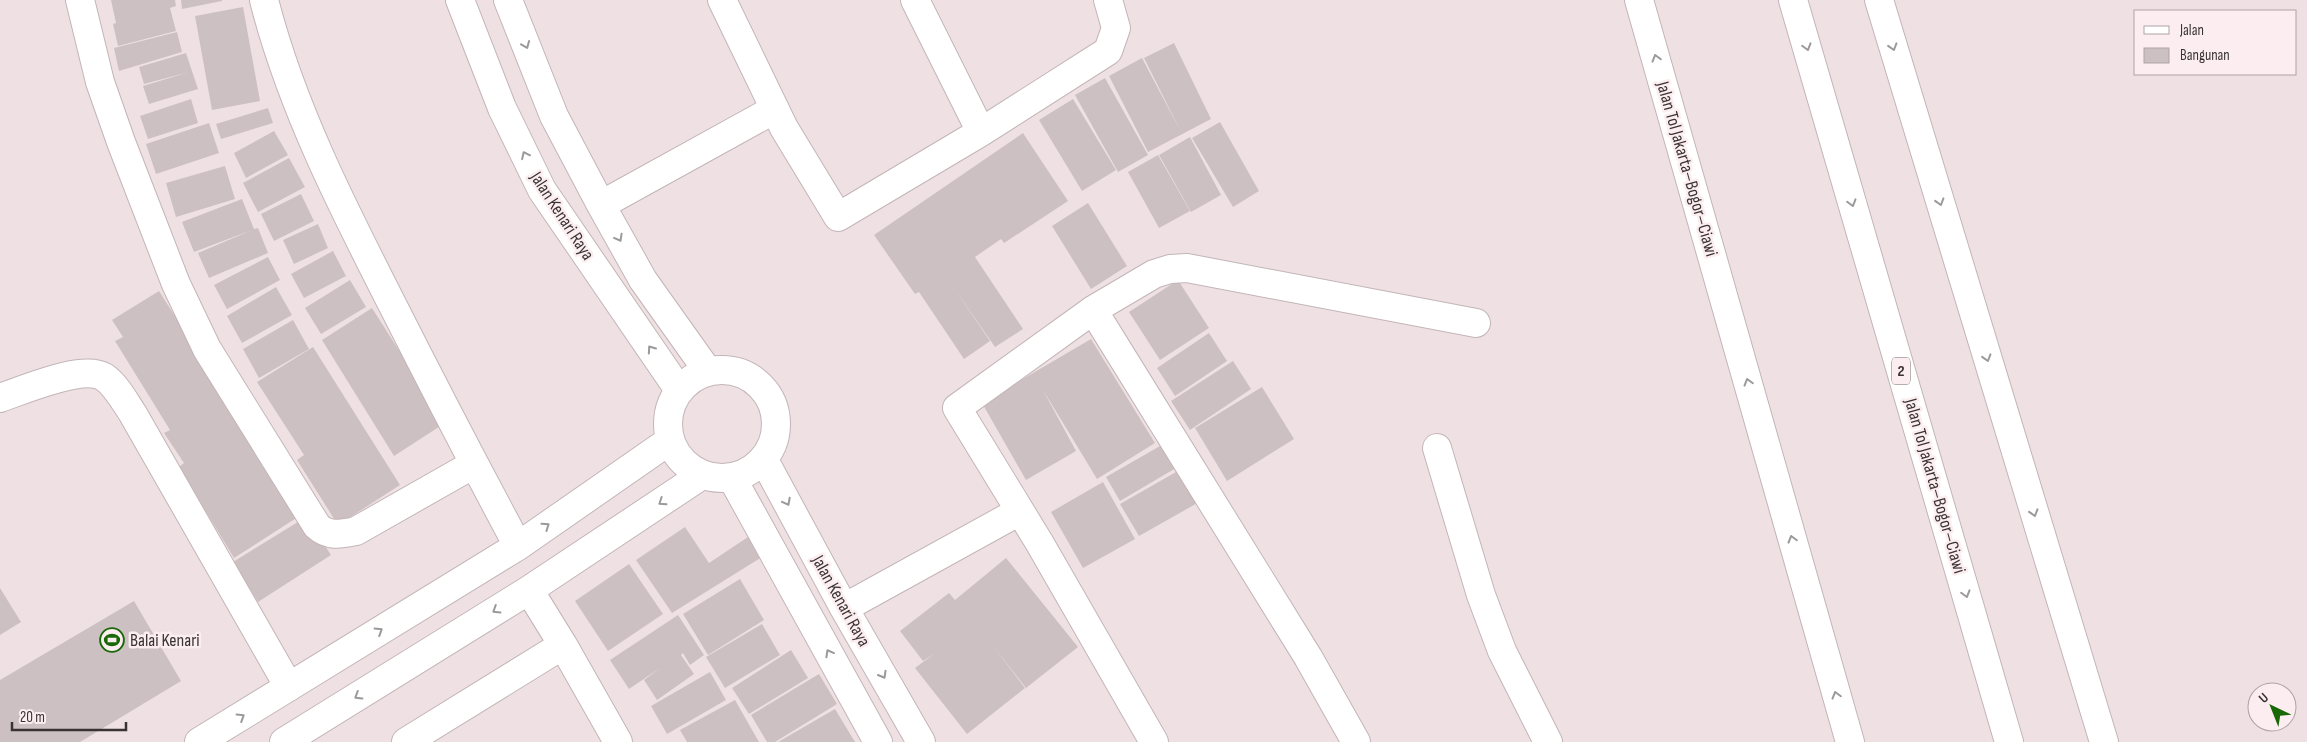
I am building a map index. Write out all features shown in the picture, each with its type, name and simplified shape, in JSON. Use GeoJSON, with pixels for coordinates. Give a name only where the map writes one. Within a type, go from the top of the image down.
{"type":"FeatureCollection","features":[{"type":"Feature","properties":{"kind":"main road"},"geometry":{"type":"LineString","coordinates":[[80,0],[100,82],[120,142],[176,284],[207,349],[317,526],[325,533],[339,535],[356,531],[474,464]]}},
{"type":"Feature","properties":{"kind":"main road"},"geometry":{"type":"LineString","coordinates":[[264,0],[273,35],[306,121],[346,215],[518,546]]}},
{"type":"Feature","properties":{"kind":"main road","name":"Jalan Kenari Raya"},"geometry":{"type":"LineString","coordinates":[[460,0],[502,108],[542,190],[679,390]]}},
{"type":"Feature","properties":{"kind":"main road","name":"Jalan Kenari Raya"},"geometry":{"type":"LineString","coordinates":[[508,0],[554,116],[601,205],[643,280],[707,370]]}},
{"type":"Feature","properties":{"kind":"main road"},"geometry":{"type":"LineString","coordinates":[[722,0],[784,128],[838,217],[980,132],[1108,51],[1116,28],[1108,0]]}},
{"type":"Feature","properties":{"kind":"main road"},"geometry":{"type":"LineString","coordinates":[[915,0],[980,132]]}},
{"type":"Feature","properties":{"kind":"main road","name":"Jalan Tol Jakarta–Bogor–Ciawi"},"geometry":{"type":"LineString","coordinates":[[1639,0],[1850,742]]}},
{"type":"Feature","properties":{"kind":"main road","name":"Jalan Tol Jakarta–Bogor–Ciawi"},"geometry":{"type":"LineString","coordinates":[[1793,0],[2010,742]]}},
{"type":"Feature","properties":{"kind":"main road"},"geometry":{"type":"LineString","coordinates":[[1879,0],[2104,742]]}},
{"type":"Feature","properties":{"kind":"main road"},"geometry":{"type":"LineString","coordinates":[[601,205],[775,109]]}},
{"type":"Feature","properties":{"kind":"main road"},"geometry":{"type":"LineString","coordinates":[[1154,742],[1020,511],[957,408],[1093,310],[1154,274],[1170,269],[1187,268],[1476,322]]}},
{"type":"Feature","properties":{"kind":"main road"},"geometry":{"type":"LineString","coordinates":[[1093,310],[1308,657],[1356,742]]}},
{"type":"Feature","properties":{"kind":"main road"},"geometry":{"type":"LineString","coordinates":[[707,370],[742,372],[769,394],[777,428],[764,460],[750,472],[732,478],[702,475],[681,462],[669,441],[668,414],[679,390],[692,378],[707,370]]}},
{"type":"Feature","properties":{"kind":"main road"},"geometry":{"type":"LineString","coordinates":[[0,398],[80,373],[94,373],[104,378],[116,388],[138,422],[290,687]]}},
{"type":"Feature","properties":{"kind":"main road"},"geometry":{"type":"LineString","coordinates":[[199,742],[518,546],[669,441]]}},
{"type":"Feature","properties":{"kind":"main road"},"geometry":{"type":"LineString","coordinates":[[1437,448],[1481,595],[1502,651],[1548,742]]}},
{"type":"Feature","properties":{"kind":"main road","name":"Jalan Kenari Raya"},"geometry":{"type":"LineString","coordinates":[[764,460],[844,608],[921,742]]}},
{"type":"Feature","properties":{"kind":"main road"},"geometry":{"type":"LineString","coordinates":[[284,742],[529,590],[702,475]]}},
{"type":"Feature","properties":{"kind":"main road","name":"Jalan Kenari Raya"},"geometry":{"type":"LineString","coordinates":[[732,478],[878,742]]}},
{"type":"Feature","properties":{"kind":"main road"},"geometry":{"type":"LineString","coordinates":[[844,608],[1020,511]]}},
{"type":"Feature","properties":{"kind":"main road"},"geometry":{"type":"LineString","coordinates":[[529,590],[618,742]]}},
{"type":"Feature","properties":{"kind":"main road"},"geometry":{"type":"LineString","coordinates":[[406,742],[563,646]]}},
{"type":"Feature","properties":{"kind":"building"},"geometry":{"type":"Polygon","coordinates":[[[111,0],[175,0],[176,6],[170,8],[176,31],[118,46],[113,24],[116,23],[111,0]]]}},
{"type":"Feature","properties":{"kind":"building"},"geometry":{"type":"Polygon","coordinates":[[[181,0],[222,0],[222,1],[182,9],[181,0]]]}},
{"type":"Feature","properties":{"kind":"building"},"geometry":{"type":"Polygon","coordinates":[[[243,7],[260,101],[212,110],[195,16],[243,7]]]}},
{"type":"Feature","properties":{"kind":"building"},"geometry":{"type":"Polygon","coordinates":[[[177,32],[182,52],[119,71],[114,48],[177,32]]]}},
{"type":"Feature","properties":{"kind":"building"},"geometry":{"type":"Polygon","coordinates":[[[1174,43],[1211,119],[1148,152],[1109,76],[1142,58],[1181,132],[1144,58],[1174,43]]]}},
{"type":"Feature","properties":{"kind":"building"},"geometry":{"type":"Polygon","coordinates":[[[186,53],[198,89],[149,104],[143,86],[189,72],[144,84],[139,67],[186,53]]]}},
{"type":"Feature","properties":{"kind":"building"},"geometry":{"type":"Polygon","coordinates":[[[1105,78],[1148,155],[1118,172],[1075,95],[1105,78]]]}},
{"type":"Feature","properties":{"kind":"building"},"geometry":{"type":"Polygon","coordinates":[[[191,99],[198,123],[148,139],[140,116],[191,99]]]}},
{"type":"Feature","properties":{"kind":"building"},"geometry":{"type":"Polygon","coordinates":[[[1073,99],[1116,170],[1082,191],[1039,120],[1073,99]]]}},
{"type":"Feature","properties":{"kind":"building"},"geometry":{"type":"Polygon","coordinates":[[[268,108],[273,123],[221,139],[216,124],[268,108]]]}},
{"type":"Feature","properties":{"kind":"building"},"geometry":{"type":"Polygon","coordinates":[[[1220,122],[1259,191],[1233,207],[1192,138],[1220,122]]]}},
{"type":"Feature","properties":{"kind":"building"},"geometry":{"type":"Polygon","coordinates":[[[209,123],[219,153],[156,174],[146,144],[209,123]]]}},
{"type":"Feature","properties":{"kind":"building"},"geometry":{"type":"Polygon","coordinates":[[[274,131],[288,155],[246,178],[234,153],[274,131]]]}},
{"type":"Feature","properties":{"kind":"building"},"geometry":{"type":"Polygon","coordinates":[[[1023,133],[1068,201],[1004,243],[1001,239],[975,257],[1023,329],[995,347],[951,284],[990,341],[964,359],[919,292],[915,294],[874,235],[1023,133]]]}},
{"type":"Feature","properties":{"kind":"building"},"geometry":{"type":"Polygon","coordinates":[[[1190,137],[1221,195],[1191,212],[1159,155],[1190,137]]]}},
{"type":"Feature","properties":{"kind":"building"},"geometry":{"type":"Polygon","coordinates":[[[1158,155],[1190,211],[1159,228],[1128,172],[1158,155]]]}},
{"type":"Feature","properties":{"kind":"building"},"geometry":{"type":"Polygon","coordinates":[[[289,158],[305,187],[258,212],[243,183],[289,158]]]}},
{"type":"Feature","properties":{"kind":"building"},"geometry":{"type":"Polygon","coordinates":[[[225,166],[235,199],[176,217],[166,183],[225,166]]]}},
{"type":"Feature","properties":{"kind":"building"},"geometry":{"type":"Polygon","coordinates":[[[301,194],[314,221],[274,241],[261,214],[301,194]]]}},
{"type":"Feature","properties":{"kind":"building"},"geometry":{"type":"Polygon","coordinates":[[[242,199],[254,229],[258,228],[268,253],[209,278],[198,253],[252,230],[194,252],[182,222],[242,199]]]}},
{"type":"Feature","properties":{"kind":"building"},"geometry":{"type":"Polygon","coordinates":[[[1088,203],[1127,266],[1091,289],[1052,226],[1088,203]]]}},
{"type":"Feature","properties":{"kind":"building"},"geometry":{"type":"Polygon","coordinates":[[[318,224],[328,248],[294,264],[283,240],[318,224]]]}},
{"type":"Feature","properties":{"kind":"building"},"geometry":{"type":"Polygon","coordinates":[[[333,251],[346,276],[304,298],[291,274],[333,251]]]}},
{"type":"Feature","properties":{"kind":"building"},"geometry":{"type":"Polygon","coordinates":[[[268,257],[280,280],[227,309],[214,285],[268,257]]]}},
{"type":"Feature","properties":{"kind":"building"},"geometry":{"type":"Polygon","coordinates":[[[350,280],[366,307],[321,334],[305,308],[350,280]]]}},
{"type":"Feature","properties":{"kind":"building"},"geometry":{"type":"Polygon","coordinates":[[[1178,280],[1209,328],[1160,360],[1129,312],[1178,280]]]}},
{"type":"Feature","properties":{"kind":"building"},"geometry":{"type":"Polygon","coordinates":[[[276,287],[292,315],[242,343],[227,316],[276,287]]]}},
{"type":"Feature","properties":{"kind":"building"},"geometry":{"type":"Polygon","coordinates":[[[159,291],[301,515],[234,558],[179,467],[184,463],[164,433],[170,430],[115,341],[123,337],[112,320],[159,291]]]}},
{"type":"Feature","properties":{"kind":"building"},"geometry":{"type":"Polygon","coordinates":[[[372,308],[445,423],[394,456],[322,340],[372,308]]]}},
{"type":"Feature","properties":{"kind":"building"},"geometry":{"type":"Polygon","coordinates":[[[293,320],[309,349],[259,378],[243,349],[293,320]]]}},
{"type":"Feature","properties":{"kind":"building"},"geometry":{"type":"Polygon","coordinates":[[[1209,333],[1227,361],[1175,396],[1157,368],[1209,333]]]}},
{"type":"Feature","properties":{"kind":"building"},"geometry":{"type":"Polygon","coordinates":[[[1091,339],[1155,443],[1097,479],[1043,390],[1076,451],[1026,480],[982,403],[1091,339]]]}},
{"type":"Feature","properties":{"kind":"building"},"geometry":{"type":"Polygon","coordinates":[[[313,347],[400,485],[338,525],[297,460],[304,455],[257,382],[313,347]]]}},
{"type":"Feature","properties":{"kind":"building"},"geometry":{"type":"Polygon","coordinates":[[[1233,361],[1251,389],[1190,430],[1171,401],[1233,361]]]}},
{"type":"Feature","properties":{"kind":"building"},"geometry":{"type":"Polygon","coordinates":[[[1262,387],[1294,439],[1227,481],[1195,428],[1262,387]]]}},
{"type":"Feature","properties":{"kind":"building"},"geometry":{"type":"Polygon","coordinates":[[[1167,442],[1181,465],[1120,501],[1106,477],[1167,442]]]}},
{"type":"Feature","properties":{"kind":"building"},"geometry":{"type":"Polygon","coordinates":[[[1183,468],[1201,501],[1139,536],[1120,504],[1183,468]]]}},
{"type":"Feature","properties":{"kind":"building"},"geometry":{"type":"Polygon","coordinates":[[[1103,482],[1135,539],[1083,568],[1051,512],[1103,482]]]}},
{"type":"Feature","properties":{"kind":"building"},"geometry":{"type":"Polygon","coordinates":[[[306,517],[331,555],[258,602],[233,562],[306,517]]]}},
{"type":"Feature","properties":{"kind":"building"},"geometry":{"type":"Polygon","coordinates":[[[685,527],[709,563],[748,537],[762,557],[672,613],[636,560],[685,527]]]}},
{"type":"Feature","properties":{"kind":"building"},"geometry":{"type":"Polygon","coordinates":[[[1006,558],[1078,647],[1026,688],[993,646],[1025,688],[967,734],[915,668],[935,653],[923,661],[900,631],[949,593],[955,600],[1006,558]]]}},
{"type":"Feature","properties":{"kind":"building"},"geometry":{"type":"Polygon","coordinates":[[[629,564],[663,614],[608,651],[575,601],[629,564]]]}},
{"type":"Feature","properties":{"kind":"building"},"geometry":{"type":"Polygon","coordinates":[[[740,579],[764,620],[708,655],[683,614],[740,579]]]}},
{"type":"Feature","properties":{"kind":"building"},"geometry":{"type":"Polygon","coordinates":[[[0,588],[21,622],[0,635],[0,588]]]}},
{"type":"Feature","properties":{"kind":"building","name":"Balai Kenari"},"geometry":{"type":"Polygon","coordinates":[[[134,601],[181,681],[80,742],[0,742],[0,680],[134,601]]]}},
{"type":"Feature","properties":{"kind":"building"},"geometry":{"type":"Polygon","coordinates":[[[678,615],[704,655],[690,665],[683,653],[681,655],[694,674],[657,700],[644,680],[660,668],[629,689],[610,660],[678,615]]]}},
{"type":"Feature","properties":{"kind":"building"},"geometry":{"type":"Polygon","coordinates":[[[762,624],[780,655],[725,688],[706,657],[762,624]]]}},
{"type":"Feature","properties":{"kind":"building"},"geometry":{"type":"Polygon","coordinates":[[[791,650],[808,678],[749,714],[732,688],[791,650]]]}},
{"type":"Feature","properties":{"kind":"building"},"geometry":{"type":"Polygon","coordinates":[[[710,672],[726,700],[667,734],[651,706],[710,672]]]}},
{"type":"Feature","properties":{"kind":"building"},"geometry":{"type":"Polygon","coordinates":[[[819,674],[837,704],[775,742],[767,742],[751,715],[819,674]]]}},
{"type":"Feature","properties":{"kind":"building"},"geometry":{"type":"Polygon","coordinates":[[[735,700],[759,742],[687,742],[680,730],[735,700]]]}},
{"type":"Feature","properties":{"kind":"building"},"geometry":{"type":"Polygon","coordinates":[[[835,709],[855,742],[778,742],[835,709]]]}},
{"type":"Feature","properties":{"kind":"place","name":"Balai Kenari"},"geometry":{"type":"Point","coordinates":[112,640]}}]}
